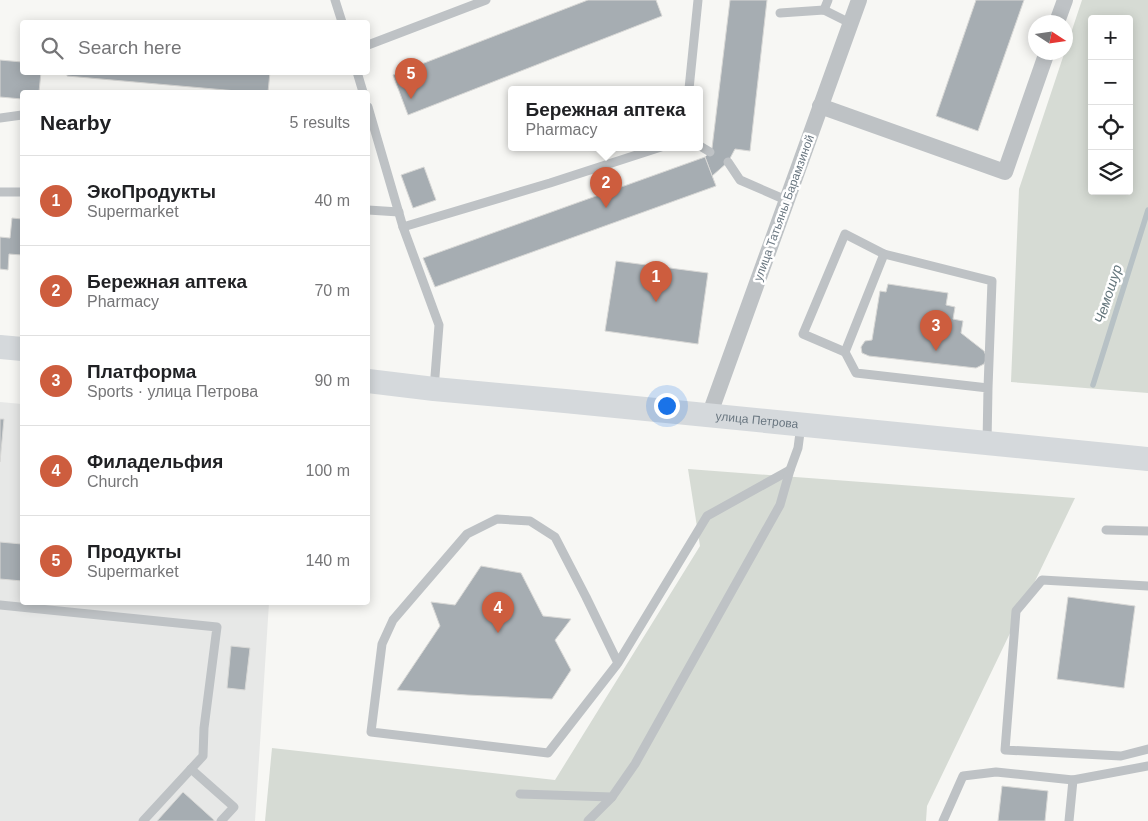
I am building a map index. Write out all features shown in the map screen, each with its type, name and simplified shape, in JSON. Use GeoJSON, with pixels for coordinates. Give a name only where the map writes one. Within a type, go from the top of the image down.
{"type":"FeatureCollection","features":[{"type":"Feature","properties":{"kind":"main road"},"geometry":{"type":"LineString","coordinates":[[0,347],[20,349]]}},
{"type":"Feature","properties":{"kind":"main road","name":"улица Петрова"},"geometry":{"type":"LineString","coordinates":[[370,381],[1148,459]]}},
{"type":"Feature","properties":{"kind":"street","name":"улица Татьяны Барамзиной"},"geometry":{"type":"LineString","coordinates":[[709,416],[859,0]]}},
{"type":"Feature","properties":{"kind":"street"},"geometry":{"type":"LineString","coordinates":[[1060,15],[1065,0]]}},
{"type":"Feature","properties":{"kind":"street"},"geometry":{"type":"LineString","coordinates":[[820,106],[1005,172],[1043,60]]}},
{"type":"Feature","properties":{"kind":"lane"},"geometry":{"type":"LineString","coordinates":[[335,0],[341,20]]}},
{"type":"Feature","properties":{"kind":"lane"},"geometry":{"type":"LineString","coordinates":[[370,44],[486,0]]}},
{"type":"Feature","properties":{"kind":"lane"},"geometry":{"type":"LineString","coordinates":[[689,86],[698,0]]}},
{"type":"Feature","properties":{"kind":"lane"},"geometry":{"type":"LineString","coordinates":[[824,10],[828,0]]}},
{"type":"Feature","properties":{"kind":"lane"},"geometry":{"type":"LineString","coordinates":[[780,13],[824,10],[850,23]]}},
{"type":"Feature","properties":{"kind":"lane"},"geometry":{"type":"LineString","coordinates":[[358,75],[362,90]]}},
{"type":"Feature","properties":{"kind":"lane"},"geometry":{"type":"LineString","coordinates":[[0,118],[20,115]]}},
{"type":"Feature","properties":{"kind":"lane"},"geometry":{"type":"LineString","coordinates":[[370,123],[403,227],[439,324],[434,389]]}},
{"type":"Feature","properties":{"kind":"lane"},"geometry":{"type":"LineString","coordinates":[[703,148],[710,152]]}},
{"type":"Feature","properties":{"kind":"lane"},"geometry":{"type":"LineString","coordinates":[[403,227],[649,151]]}},
{"type":"Feature","properties":{"kind":"lane"},"geometry":{"type":"LineString","coordinates":[[728,162],[740,180],[786,200]]}},
{"type":"Feature","properties":{"kind":"lane"},"geometry":{"type":"LineString","coordinates":[[0,192],[20,192]]}},
{"type":"Feature","properties":{"kind":"lane"},"geometry":{"type":"LineString","coordinates":[[370,210],[399,212]]}},
{"type":"Feature","properties":{"kind":"lane"},"geometry":{"type":"LineString","coordinates":[[987,443],[992,281],[884,254],[845,234],[803,334],[844,352],[856,373],[988,388]]}},
{"type":"Feature","properties":{"kind":"lane"},"geometry":{"type":"LineString","coordinates":[[844,352],[884,254]]}},
{"type":"Feature","properties":{"kind":"lane"},"geometry":{"type":"LineString","coordinates":[[588,821],[612,797],[636,764],[780,505],[798,448],[801,425]]}},
{"type":"Feature","properties":{"kind":"lane"},"geometry":{"type":"LineString","coordinates":[[618,663],[555,538],[530,521],[497,519],[467,534],[393,620],[382,644],[370,732],[548,753],[618,663],[707,516],[790,470]]}},
{"type":"Feature","properties":{"kind":"lane"},"geometry":{"type":"LineString","coordinates":[[1106,530],[1148,532]]}},
{"type":"Feature","properties":{"kind":"lane"},"geometry":{"type":"LineString","coordinates":[[1148,586],[1042,580],[1016,611],[1005,750],[1121,756],[1148,749]]}},
{"type":"Feature","properties":{"kind":"lane"},"geometry":{"type":"LineString","coordinates":[[0,605],[217,627],[204,728],[203,756],[143,821]]}},
{"type":"Feature","properties":{"kind":"lane"},"geometry":{"type":"LineString","coordinates":[[943,821],[963,776],[996,772],[1074,780],[1148,766]]}},
{"type":"Feature","properties":{"kind":"lane"},"geometry":{"type":"LineString","coordinates":[[191,769],[234,807],[221,821]]}},
{"type":"Feature","properties":{"kind":"lane"},"geometry":{"type":"LineString","coordinates":[[1069,821],[1074,780]]}},
{"type":"Feature","properties":{"kind":"lane"},"geometry":{"type":"LineString","coordinates":[[520,794],[612,797]]}},
{"type":"Feature","properties":{"kind":"shaded area"},"geometry":{"type":"Polygon","coordinates":[[[1082,0],[1148,0],[1148,393],[1011,382],[1019,189],[1062,60],[1073,60],[1073,27],[1082,0]]]}},
{"type":"Feature","properties":{"kind":"shaded area"},"geometry":{"type":"Polygon","coordinates":[[[0,402],[20,404],[20,605],[269,605],[255,821],[0,821],[0,402]]]}},
{"type":"Feature","properties":{"kind":"shaded area"},"geometry":{"type":"Polygon","coordinates":[[[688,469],[1075,498],[927,806],[926,821],[265,821],[272,748],[555,780],[700,546],[688,469]]]}},
{"type":"Feature","properties":{"kind":"building"},"geometry":{"type":"Polygon","coordinates":[[[588,0],[656,0],[662,16],[408,115],[393,75],[588,0]]]}},
{"type":"Feature","properties":{"kind":"building"},"geometry":{"type":"Polygon","coordinates":[[[730,0],[767,0],[750,151],[735,149],[728,162],[712,176],[705,157],[712,148],[730,0]]]}},
{"type":"Feature","properties":{"kind":"building"},"geometry":{"type":"Polygon","coordinates":[[[976,0],[1024,0],[978,131],[936,116],[976,0]]]}},
{"type":"Feature","properties":{"kind":"building"},"geometry":{"type":"Polygon","coordinates":[[[0,60],[20,62],[20,75],[41,75],[39,90],[20,90],[20,99],[0,97],[0,60]]]}},
{"type":"Feature","properties":{"kind":"building"},"geometry":{"type":"Polygon","coordinates":[[[270,75],[268,90],[225,90],[67,76],[270,75]]]}},
{"type":"Feature","properties":{"kind":"building"},"geometry":{"type":"Polygon","coordinates":[[[705,157],[716,186],[435,287],[423,258],[705,157]]]}},
{"type":"Feature","properties":{"kind":"building"},"geometry":{"type":"Polygon","coordinates":[[[424,167],[436,200],[413,208],[401,175],[424,167]]]}},
{"type":"Feature","properties":{"kind":"building"},"geometry":{"type":"Polygon","coordinates":[[[12,218],[20,219],[20,255],[9,254],[8,270],[0,269],[0,237],[10,238],[12,218]]]}},
{"type":"Feature","properties":{"kind":"building"},"geometry":{"type":"Polygon","coordinates":[[[616,261],[708,273],[698,344],[605,331],[616,261]]]}},
{"type":"Feature","properties":{"kind":"building"},"geometry":{"type":"Polygon","coordinates":[[[888,284],[948,293],[946,305],[955,307],[953,319],[963,321],[961,333],[984,351],[987,358],[984,364],[976,368],[869,356],[862,353],[861,347],[865,341],[872,340],[880,291],[886,292],[888,284]]]}},
{"type":"Feature","properties":{"kind":"building"},"geometry":{"type":"Polygon","coordinates":[[[0,419],[4,419],[0,462],[0,419]]]}},
{"type":"Feature","properties":{"kind":"building"},"geometry":{"type":"Polygon","coordinates":[[[0,542],[20,544],[20,581],[0,579],[0,542]]]}},
{"type":"Feature","properties":{"kind":"building"},"geometry":{"type":"Polygon","coordinates":[[[481,566],[521,573],[543,616],[571,619],[555,640],[571,670],[552,699],[397,690],[440,626],[431,602],[455,605],[481,566]]]}},
{"type":"Feature","properties":{"kind":"building"},"geometry":{"type":"Polygon","coordinates":[[[1068,597],[1135,606],[1124,688],[1057,679],[1068,597]]]}},
{"type":"Feature","properties":{"kind":"building"},"geometry":{"type":"Polygon","coordinates":[[[231,646],[250,648],[245,690],[227,688],[231,646]]]}},
{"type":"Feature","properties":{"kind":"building"},"geometry":{"type":"Polygon","coordinates":[[[1002,786],[1048,791],[1045,821],[998,821],[1002,786]]]}},
{"type":"Feature","properties":{"kind":"building"},"geometry":{"type":"Polygon","coordinates":[[[183,792],[214,820],[214,821],[157,821],[183,792]]]}},
{"type":"Feature","properties":{"kind":"waterway","name":"Чемошур"},"geometry":{"type":"LineString","coordinates":[[1093,385],[1148,210]]}},
{"type":"Feature","properties":{"kind":"place","name":"Продукты"},"geometry":{"type":"Point","coordinates":[411,99]}},
{"type":"Feature","properties":{"kind":"place","name":"Бережная аптека"},"geometry":{"type":"Point","coordinates":[606,208]}},
{"type":"Feature","properties":{"kind":"place","name":"ЭкоПродукты"},"geometry":{"type":"Point","coordinates":[656,302]}},
{"type":"Feature","properties":{"kind":"place","name":"Платформа"},"geometry":{"type":"Point","coordinates":[936,351]}},
{"type":"Feature","properties":{"kind":"place","name":"Филадельфия"},"geometry":{"type":"Point","coordinates":[498,633]}}]}
